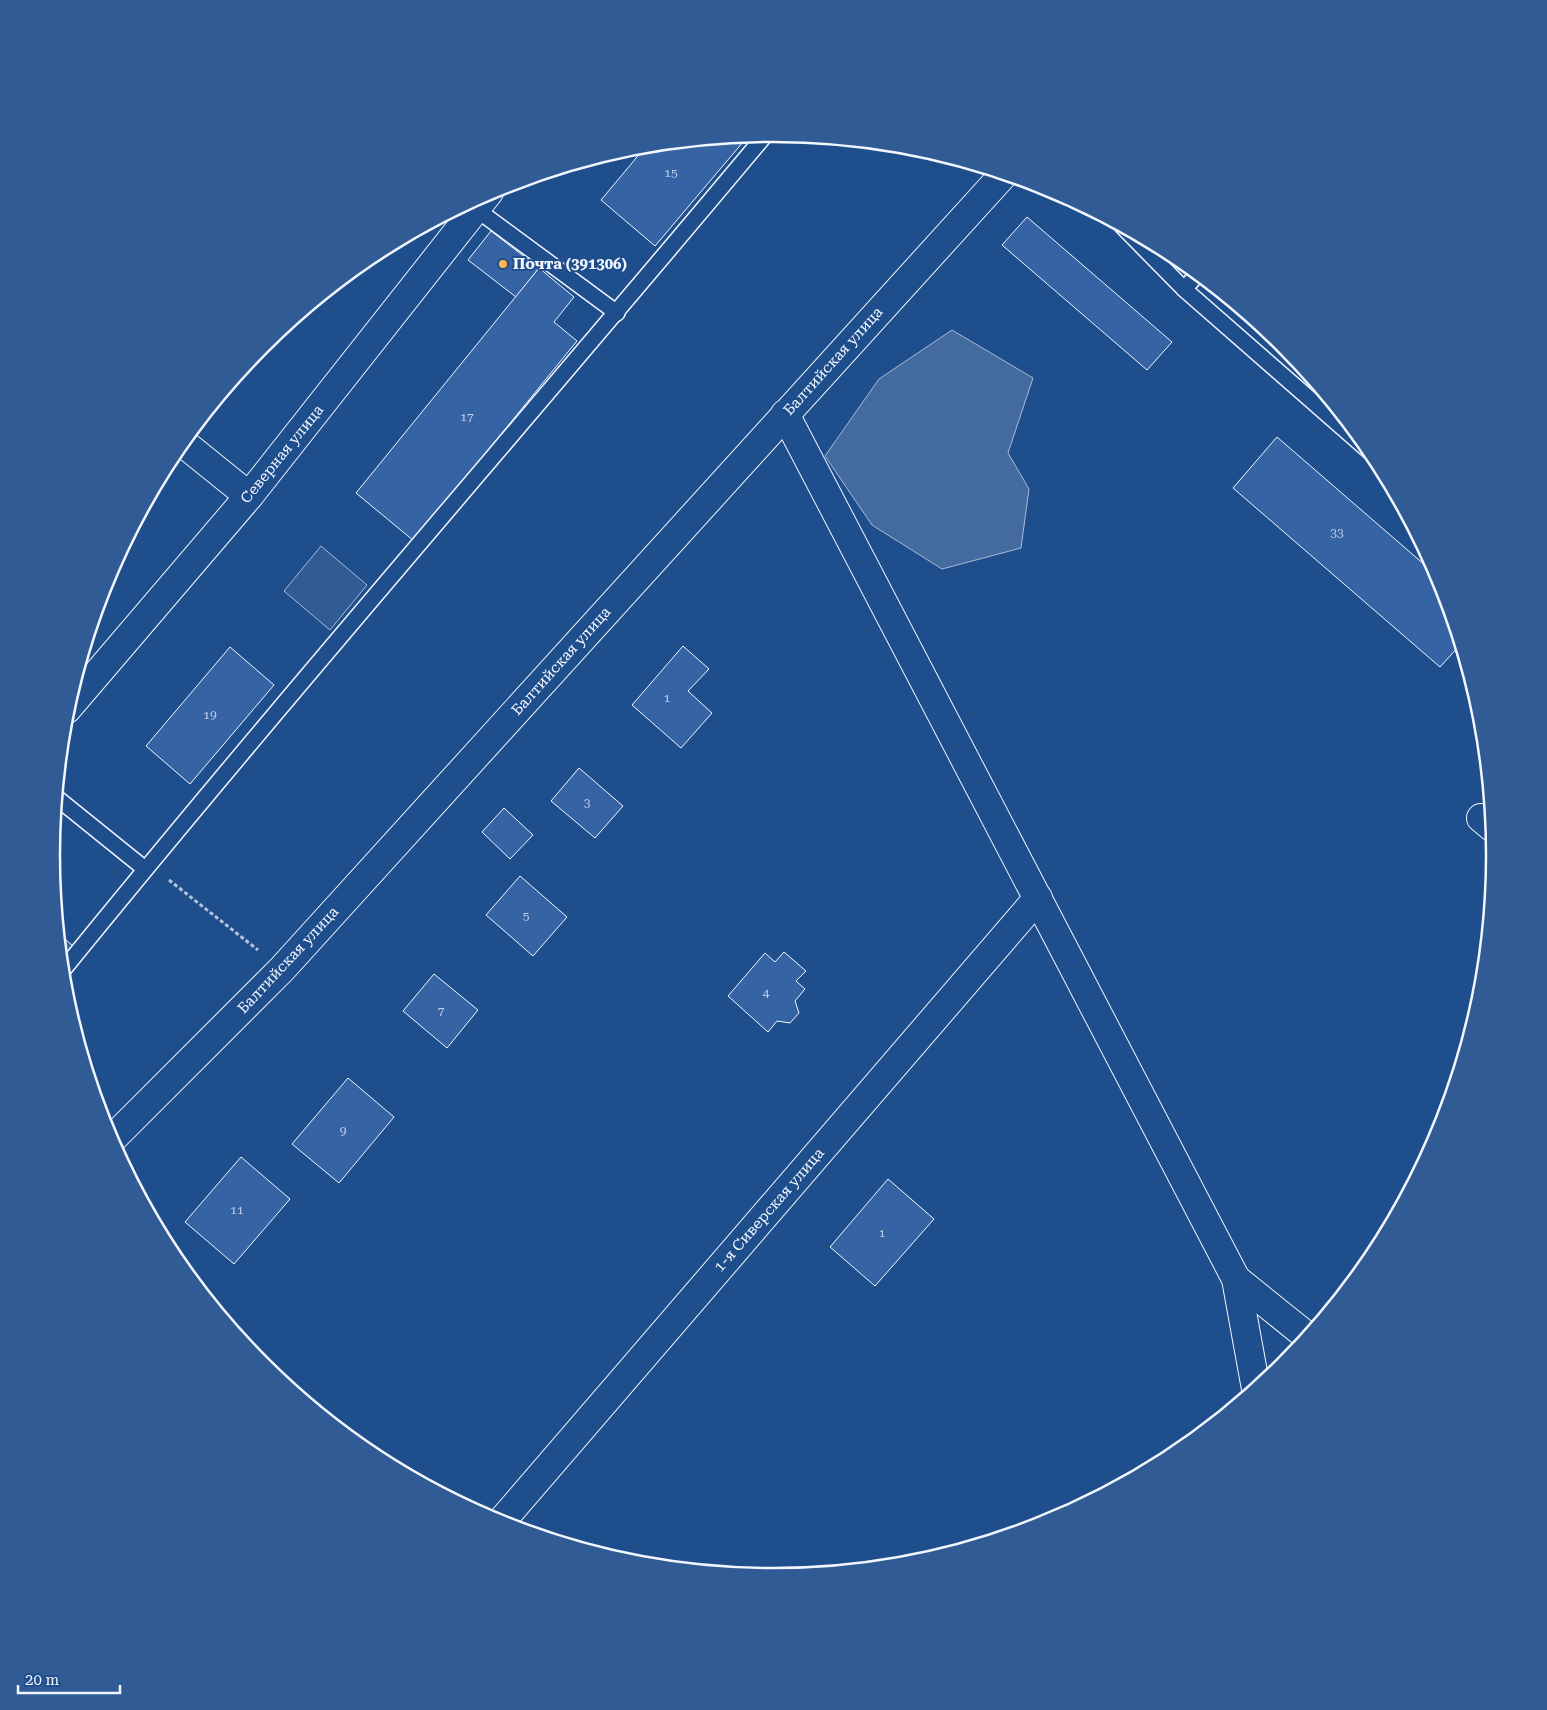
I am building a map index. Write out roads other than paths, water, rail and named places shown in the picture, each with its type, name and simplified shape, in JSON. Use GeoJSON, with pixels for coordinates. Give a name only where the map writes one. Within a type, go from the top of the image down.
{"type":"FeatureCollection","features":[{"type":"Feature","properties":{"kind":"street","name":"Балтийская улица"},"geometry":{"type":"LineString","coordinates":[[117,1134],[282,969],[1000,178]]}},
{"type":"Feature","properties":{"kind":"street","name":"Северная улица"},"geometry":{"type":"LineString","coordinates":[[78,696],[248,496],[477,206]]}},
{"type":"Feature","properties":{"kind":"street"},"geometry":{"type":"LineString","coordinates":[[785,414],[1236,1279],[1255,1381]]}},
{"type":"Feature","properties":{"kind":"street"},"geometry":{"type":"LineString","coordinates":[[188,447],[248,496]]}},
{"type":"Feature","properties":{"kind":"street","name":"1-я Сиверская улица"},"geometry":{"type":"LineString","coordinates":[[506,1516],[1038,898]]}},
{"type":"Feature","properties":{"kind":"street"},"geometry":{"type":"LineString","coordinates":[[1236,1279],[1303,1333]]}},
{"type":"Feature","properties":{"kind":"lane"},"geometry":{"type":"LineString","coordinates":[[68,962],[147,866],[617,313],[759,142]]}},
{"type":"Feature","properties":{"kind":"lane"},"geometry":{"type":"LineString","coordinates":[[485,203],[617,313]]}},
{"type":"Feature","properties":{"kind":"lane"},"geometry":{"type":"LineString","coordinates":[[1137,241],[1184,290],[1349,433]]}},
{"type":"Feature","properties":{"kind":"lane"},"geometry":{"type":"LineString","coordinates":[[1184,290],[1194,279]]}},
{"type":"Feature","properties":{"kind":"lane"},"geometry":{"type":"LineString","coordinates":[[63,802],[147,866]]}},
{"type":"Feature","properties":{"kind":"place","name":"Почта (391306)"},"geometry":{"type":"Point","coordinates":[503,264]}}]}
